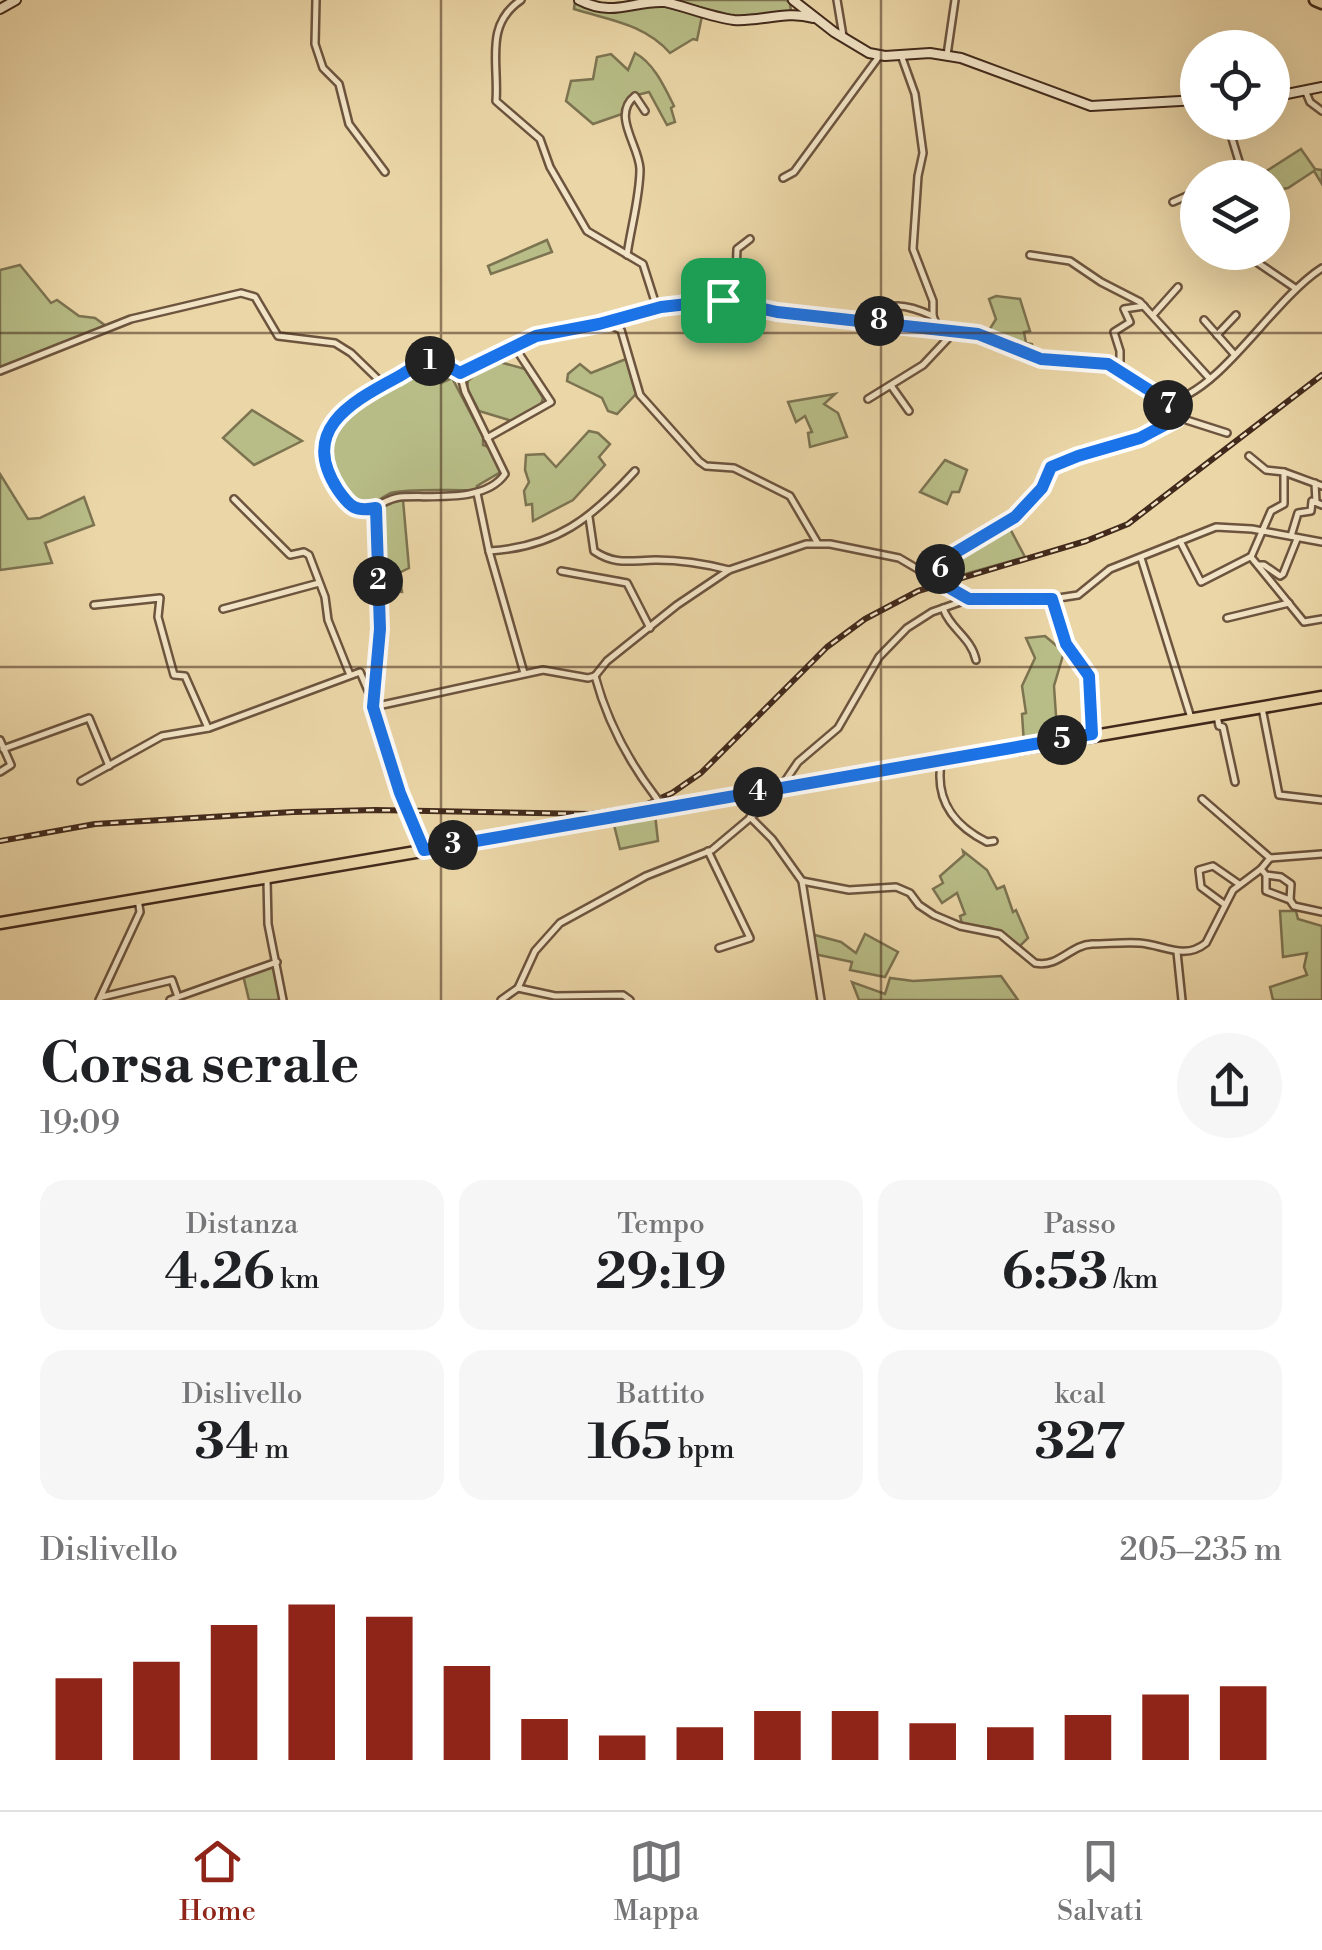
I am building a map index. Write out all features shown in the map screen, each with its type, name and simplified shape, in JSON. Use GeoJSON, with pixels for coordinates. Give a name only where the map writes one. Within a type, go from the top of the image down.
{"type":"FeatureCollection","features":[{"type":"Feature","properties":{"kind":"main road"},"geometry":{"type":"LineString","coordinates":[[0,923],[1322,697]]}},
{"type":"Feature","properties":{"kind":"street"},"geometry":{"type":"LineString","coordinates":[[0,9],[16,0]]}},
{"type":"Feature","properties":{"kind":"street"},"geometry":{"type":"LineString","coordinates":[[316,0],[316,44],[323,68],[338,84],[350,124],[385,172]]}},
{"type":"Feature","properties":{"kind":"street"},"geometry":{"type":"LineString","coordinates":[[520,0],[498,24],[494,49],[496,101],[540,139],[550,167],[587,231],[645,268],[657,308]]}},
{"type":"Feature","properties":{"kind":"street"},"geometry":{"type":"LineString","coordinates":[[580,0],[600,8],[663,2],[738,20],[798,5],[844,39],[880,55],[947,54],[992,67],[1072,102],[1091,106],[1180,101]]}},
{"type":"Feature","properties":{"kind":"street"},"geometry":{"type":"LineString","coordinates":[[838,0],[844,39]]}},
{"type":"Feature","properties":{"kind":"street"},"geometry":{"type":"LineString","coordinates":[[947,54],[955,0]]}},
{"type":"Feature","properties":{"kind":"street"},"geometry":{"type":"LineString","coordinates":[[783,178],[794,172],[880,55]]}},
{"type":"Feature","properties":{"kind":"street"},"geometry":{"type":"LineString","coordinates":[[901,55],[915,94],[923,153],[913,249],[938,328]]}},
{"type":"Feature","properties":{"kind":"street"},"geometry":{"type":"LineString","coordinates":[[1290,93],[1319,88],[1319,109]]}},
{"type":"Feature","properties":{"kind":"street"},"geometry":{"type":"LineString","coordinates":[[1306,90],[1310,102],[1319,109]]}},
{"type":"Feature","properties":{"kind":"street"},"geometry":{"type":"LineString","coordinates":[[627,254],[640,166],[624,113],[635,96],[645,112]]}},
{"type":"Feature","properties":{"kind":"street"},"geometry":{"type":"LineString","coordinates":[[1173,202],[1180,199]]}},
{"type":"Feature","properties":{"kind":"street"},"geometry":{"type":"LineString","coordinates":[[723,300],[736,274],[737,249],[750,239]]}},
{"type":"Feature","properties":{"kind":"street"},"geometry":{"type":"LineString","coordinates":[[1030,255],[1070,261],[1144,306],[1210,379]]}},
{"type":"Feature","properties":{"kind":"street"},"geometry":{"type":"LineString","coordinates":[[460,373],[465,392],[504,466],[506,474],[502,480],[477,492],[391,498],[376,508],[360,511],[347,503],[328,474],[322,452],[330,428],[342,413],[430,361],[460,373],[536,336],[657,308],[723,300],[777,312],[938,328],[997,340],[1041,359],[1108,364],[1168,402],[1196,392],[1296,288],[1322,268]]}},
{"type":"Feature","properties":{"kind":"street"},"geometry":{"type":"LineString","coordinates":[[1273,270],[1296,288]]}},
{"type":"Feature","properties":{"kind":"street"},"geometry":{"type":"LineString","coordinates":[[1153,315],[1178,288]]}},
{"type":"Feature","properties":{"kind":"street"},"geometry":{"type":"LineString","coordinates":[[0,371],[131,319],[242,293],[255,297],[278,336],[334,344],[350,353],[384,385]]}},
{"type":"Feature","properties":{"kind":"street"},"geometry":{"type":"LineString","coordinates":[[858,318],[884,306],[908,304],[933,316]]}},
{"type":"Feature","properties":{"kind":"street"},"geometry":{"type":"LineString","coordinates":[[1120,361],[1114,332],[1130,322],[1124,309],[1144,306]]}},
{"type":"Feature","properties":{"kind":"street"},"geometry":{"type":"LineString","coordinates":[[635,314],[621,330],[638,392],[706,466],[734,468],[790,496],[818,543]]}},
{"type":"Feature","properties":{"kind":"street"},"geometry":{"type":"LineString","coordinates":[[1217,335],[1236,315]]}},
{"type":"Feature","properties":{"kind":"street"},"geometry":{"type":"LineString","coordinates":[[1204,320],[1234,354]]}},
{"type":"Feature","properties":{"kind":"street"},"geometry":{"type":"LineString","coordinates":[[599,324],[621,330]]}},
{"type":"Feature","properties":{"kind":"street"},"geometry":{"type":"LineString","coordinates":[[868,399],[923,365],[955,331]]}},
{"type":"Feature","properties":{"kind":"street"},"geometry":{"type":"LineString","coordinates":[[487,438],[550,402],[514,346]]}},
{"type":"Feature","properties":{"kind":"street"},"geometry":{"type":"LineString","coordinates":[[892,387],[909,411]]}},
{"type":"Feature","properties":{"kind":"street"},"geometry":{"type":"LineString","coordinates":[[1168,402],[1168,409],[1177,417],[1227,433]]}},
{"type":"Feature","properties":{"kind":"street"},"geometry":{"type":"LineString","coordinates":[[934,579],[948,557],[1015,517],[1042,488],[1051,467],[1140,438],[1177,417]]}},
{"type":"Feature","properties":{"kind":"street"},"geometry":{"type":"LineString","coordinates":[[1249,456],[1266,470],[1318,484],[1316,503],[1311,510],[1298,513],[1284,574],[1280,576],[1264,565],[1258,566]]}},
{"type":"Feature","properties":{"kind":"street"},"geometry":{"type":"LineString","coordinates":[[490,551],[524,548],[589,518],[635,471]]}},
{"type":"Feature","properties":{"kind":"street"},"geometry":{"type":"LineString","coordinates":[[1180,540],[1201,582],[1251,557],[1271,510],[1284,504],[1284,472]]}},
{"type":"Feature","properties":{"kind":"street"},"geometry":{"type":"LineString","coordinates":[[477,492],[524,674]]}},
{"type":"Feature","properties":{"kind":"street"},"geometry":{"type":"LineString","coordinates":[[234,499],[290,555],[308,555],[351,676]]}},
{"type":"Feature","properties":{"kind":"street"},"geometry":{"type":"LineString","coordinates":[[376,508],[380,629],[373,707],[396,782],[424,850]]}},
{"type":"Feature","properties":{"kind":"street"},"geometry":{"type":"LineString","coordinates":[[589,518],[594,551],[606,558],[621,563],[662,560],[729,570]]}},
{"type":"Feature","properties":{"kind":"street"},"geometry":{"type":"LineString","coordinates":[[501,1000],[518,988],[534,951],[560,923],[646,876],[708,852],[769,802],[798,762],[838,728],[879,657],[907,628],[942,608],[969,599],[1052,599],[1078,595],[1110,568],[1222,526],[1322,542]]}},
{"type":"Feature","properties":{"kind":"street"},"geometry":{"type":"LineString","coordinates":[[373,707],[524,674],[554,670],[580,677],[595,676],[677,605],[729,570],[786,549],[818,543],[899,558],[969,599]]}},
{"type":"Feature","properties":{"kind":"street"},"geometry":{"type":"LineString","coordinates":[[1251,557],[1304,622],[1322,619]]}},
{"type":"Feature","properties":{"kind":"street"},"geometry":{"type":"LineString","coordinates":[[1141,558],[1191,718]]}},
{"type":"Feature","properties":{"kind":"street"},"geometry":{"type":"LineString","coordinates":[[561,571],[627,584],[650,628]]}},
{"type":"Feature","properties":{"kind":"street"},"geometry":{"type":"LineString","coordinates":[[223,609],[319,583]]}},
{"type":"Feature","properties":{"kind":"street"},"geometry":{"type":"LineString","coordinates":[[94,605],[160,598],[158,617],[174,675],[184,676],[208,728]]}},
{"type":"Feature","properties":{"kind":"street"},"geometry":{"type":"LineString","coordinates":[[1052,599],[1066,644],[1089,676],[1092,734]]}},
{"type":"Feature","properties":{"kind":"street"},"geometry":{"type":"LineString","coordinates":[[1228,618],[1289,603]]}},
{"type":"Feature","properties":{"kind":"street"},"geometry":{"type":"LineString","coordinates":[[942,608],[950,623],[967,639],[976,660]]}},
{"type":"Feature","properties":{"kind":"street"},"geometry":{"type":"LineString","coordinates":[[81,781],[162,736],[208,728],[351,676],[362,674],[372,695]]}},
{"type":"Feature","properties":{"kind":"street"},"geometry":{"type":"LineString","coordinates":[[595,676],[604,712],[657,799],[633,814]]}},
{"type":"Feature","properties":{"kind":"street"},"geometry":{"type":"LineString","coordinates":[[1261,706],[1279,794],[1322,800]]}},
{"type":"Feature","properties":{"kind":"street"},"geometry":{"type":"LineString","coordinates":[[1216,714],[1219,726],[1223,727],[1235,782]]}},
{"type":"Feature","properties":{"kind":"street"},"geometry":{"type":"LineString","coordinates":[[3,750],[88,718],[109,766]]}},
{"type":"Feature","properties":{"kind":"street"},"geometry":{"type":"LineString","coordinates":[[0,740],[11,765],[0,772]]}},
{"type":"Feature","properties":{"kind":"street"},"geometry":{"type":"LineString","coordinates":[[942,760],[938,785],[960,828],[987,842],[994,840]]}},
{"type":"Feature","properties":{"kind":"street"},"geometry":{"type":"LineString","coordinates":[[1202,799],[1270,858],[1322,854]]}},
{"type":"Feature","properties":{"kind":"street"},"geometry":{"type":"LineString","coordinates":[[750,817],[772,839],[802,881],[821,1000]]}},
{"type":"Feature","properties":{"kind":"street"},"geometry":{"type":"LineString","coordinates":[[708,852],[750,938],[719,948]]}},
{"type":"Feature","properties":{"kind":"street"},"geometry":{"type":"LineString","coordinates":[[1270,858],[1263,872],[1266,891],[1290,900],[1294,906],[1320,911]]}},
{"type":"Feature","properties":{"kind":"street"},"geometry":{"type":"LineString","coordinates":[[1224,904],[1201,887],[1199,870],[1214,866],[1239,884]]}},
{"type":"Feature","properties":{"kind":"street"},"geometry":{"type":"LineString","coordinates":[[802,881],[849,890],[896,887],[934,915],[960,926],[1000,934],[1035,963],[1042,964],[1058,961],[1084,944],[1144,943],[1177,952],[1200,948],[1239,884],[1263,872],[1291,884],[1290,900]]}},
{"type":"Feature","properties":{"kind":"street"},"geometry":{"type":"LineString","coordinates":[[267,876],[266,908],[283,1000]]}},
{"type":"Feature","properties":{"kind":"street"},"geometry":{"type":"LineString","coordinates":[[101,998],[140,912],[138,899]]}},
{"type":"Feature","properties":{"kind":"street"},"geometry":{"type":"LineString","coordinates":[[1177,952],[1182,1000]]}},
{"type":"Feature","properties":{"kind":"street"},"geometry":{"type":"LineString","coordinates":[[170,1000],[277,962]]}},
{"type":"Feature","properties":{"kind":"street"},"geometry":{"type":"LineString","coordinates":[[101,998],[172,980],[178,997]]}},
{"type":"Feature","properties":{"kind":"street"},"geometry":{"type":"LineString","coordinates":[[518,988],[555,996],[621,994],[630,1000]]}},
{"type":"Feature","properties":{"kind":"green space"},"geometry":{"type":"Polygon","coordinates":[[[575,0],[607,9],[650,3],[702,16],[697,40],[670,53],[638,29],[574,9],[575,0]]]}},
{"type":"Feature","properties":{"kind":"green space"},"geometry":{"type":"Polygon","coordinates":[[[672,0],[786,0],[791,12],[742,18],[672,0]]]}},
{"type":"Feature","properties":{"kind":"green space"},"geometry":{"type":"Polygon","coordinates":[[[635,53],[663,84],[674,106],[671,108],[675,122],[667,125],[649,92],[629,97],[622,114],[593,124],[566,101],[571,81],[593,79],[597,57],[611,54],[628,70],[635,53]]]}},
{"type":"Feature","properties":{"kind":"green space"},"geometry":{"type":"Polygon","coordinates":[[[1301,149],[1315,169],[1322,170],[1322,184],[1314,171],[1290,187],[1290,160],[1284,160],[1301,149]]]}},
{"type":"Feature","properties":{"kind":"green space"},"geometry":{"type":"Polygon","coordinates":[[[547,240],[552,252],[491,274],[488,266],[547,240]]]}},
{"type":"Feature","properties":{"kind":"green space"},"geometry":{"type":"Polygon","coordinates":[[[20,265],[51,303],[57,300],[79,316],[95,318],[106,326],[0,368],[0,270],[20,265]]]}},
{"type":"Feature","properties":{"kind":"green space"},"geometry":{"type":"Polygon","coordinates":[[[989,299],[1020,299],[1030,331],[1024,332],[1026,343],[1032,344],[1035,354],[988,332],[996,319],[989,299]]]}},
{"type":"Feature","properties":{"kind":"green space"},"geometry":{"type":"Polygon","coordinates":[[[626,359],[636,394],[617,414],[608,411],[602,398],[567,381],[568,374],[580,364],[591,373],[626,359]]]}},
{"type":"Feature","properties":{"kind":"green space"},"geometry":{"type":"Polygon","coordinates":[[[496,361],[525,369],[543,398],[541,405],[512,421],[479,411],[467,388],[468,381],[496,361]]]}},
{"type":"Feature","properties":{"kind":"green space"},"geometry":{"type":"Polygon","coordinates":[[[431,364],[441,383],[452,378],[483,437],[483,445],[489,447],[504,470],[477,486],[477,490],[399,491],[366,506],[352,504],[332,477],[325,457],[328,438],[355,406],[431,364]]]}},
{"type":"Feature","properties":{"kind":"green space"},"geometry":{"type":"Polygon","coordinates":[[[835,394],[824,404],[838,413],[847,437],[810,447],[808,433],[812,432],[805,416],[796,422],[788,402],[835,394]]]}},
{"type":"Feature","properties":{"kind":"green space"},"geometry":{"type":"Polygon","coordinates":[[[252,410],[302,441],[254,465],[223,438],[252,410]]]}},
{"type":"Feature","properties":{"kind":"green space"},"geometry":{"type":"Polygon","coordinates":[[[589,431],[598,433],[610,444],[599,457],[605,465],[573,500],[533,521],[532,504],[526,505],[524,491],[529,482],[526,455],[544,454],[556,467],[589,431]]]}},
{"type":"Feature","properties":{"kind":"green space"},"geometry":{"type":"Polygon","coordinates":[[[945,460],[967,470],[959,492],[952,492],[947,504],[920,492],[945,460]]]}},
{"type":"Feature","properties":{"kind":"green space"},"geometry":{"type":"Polygon","coordinates":[[[0,474],[28,519],[40,518],[84,497],[94,525],[45,543],[52,563],[0,570],[0,474]]]}},
{"type":"Feature","properties":{"kind":"green space"},"geometry":{"type":"Polygon","coordinates":[[[392,500],[403,500],[409,568],[399,573],[402,592],[383,591],[380,518],[382,509],[392,500]]]}},
{"type":"Feature","properties":{"kind":"green space"},"geometry":{"type":"Polygon","coordinates":[[[1006,521],[1025,557],[940,581],[941,571],[954,554],[1006,521]]]}},
{"type":"Feature","properties":{"kind":"green space"},"geometry":{"type":"Polygon","coordinates":[[[1045,636],[1064,652],[1054,686],[1057,731],[1052,732],[1053,739],[1024,744],[1022,714],[1026,713],[1022,686],[1035,658],[1026,638],[1045,636]]]}},
{"type":"Feature","properties":{"kind":"green space"},"geometry":{"type":"Polygon","coordinates":[[[655,814],[658,841],[620,849],[613,821],[655,814]]]}},
{"type":"Feature","properties":{"kind":"green space"},"geometry":{"type":"Polygon","coordinates":[[[963,851],[987,870],[997,889],[1004,886],[1028,938],[1019,947],[991,928],[962,924],[960,916],[965,914],[957,893],[942,903],[933,889],[943,883],[940,876],[964,855],[963,851]]]}},
{"type":"Feature","properties":{"kind":"green space"},"geometry":{"type":"Polygon","coordinates":[[[1280,911],[1296,911],[1298,919],[1322,926],[1322,1000],[1273,1000],[1270,987],[1307,975],[1307,953],[1283,957],[1280,911]]]}},
{"type":"Feature","properties":{"kind":"green space"},"geometry":{"type":"Polygon","coordinates":[[[811,934],[841,942],[856,953],[865,934],[898,952],[885,977],[850,970],[852,962],[814,954],[811,934]]]}},
{"type":"Feature","properties":{"kind":"green space"},"geometry":{"type":"Polygon","coordinates":[[[276,964],[285,1000],[249,1000],[243,975],[276,964]]]}},
{"type":"Feature","properties":{"kind":"green space"},"geometry":{"type":"Polygon","coordinates":[[[1001,976],[1018,1000],[859,1000],[852,982],[885,994],[890,978],[913,981],[1001,976]]]}},
{"type":"Feature","properties":{"kind":"railway"},"geometry":{"type":"LineString","coordinates":[[0,841],[95,824],[293,812],[591,814],[643,806],[672,793],[701,773],[827,647],[865,619],[918,591],[1086,541],[1128,524],[1322,375]]}},
{"type":"Feature","properties":{"kind":"route"},"geometry":{"type":"LineString","coordinates":[[723,300],[777,312],[978,334],[1041,359],[1108,364],[1168,402],[1176,419],[1140,438],[1051,467],[1042,488],[1015,517],[948,557],[934,579],[969,599],[1052,599],[1066,644],[1089,676],[1092,734],[424,850],[400,793],[373,707],[380,629],[376,508],[360,511],[352,507],[328,474],[322,452],[330,428],[352,405],[430,361],[460,373],[536,336],[661,307],[723,300]]}}]}
